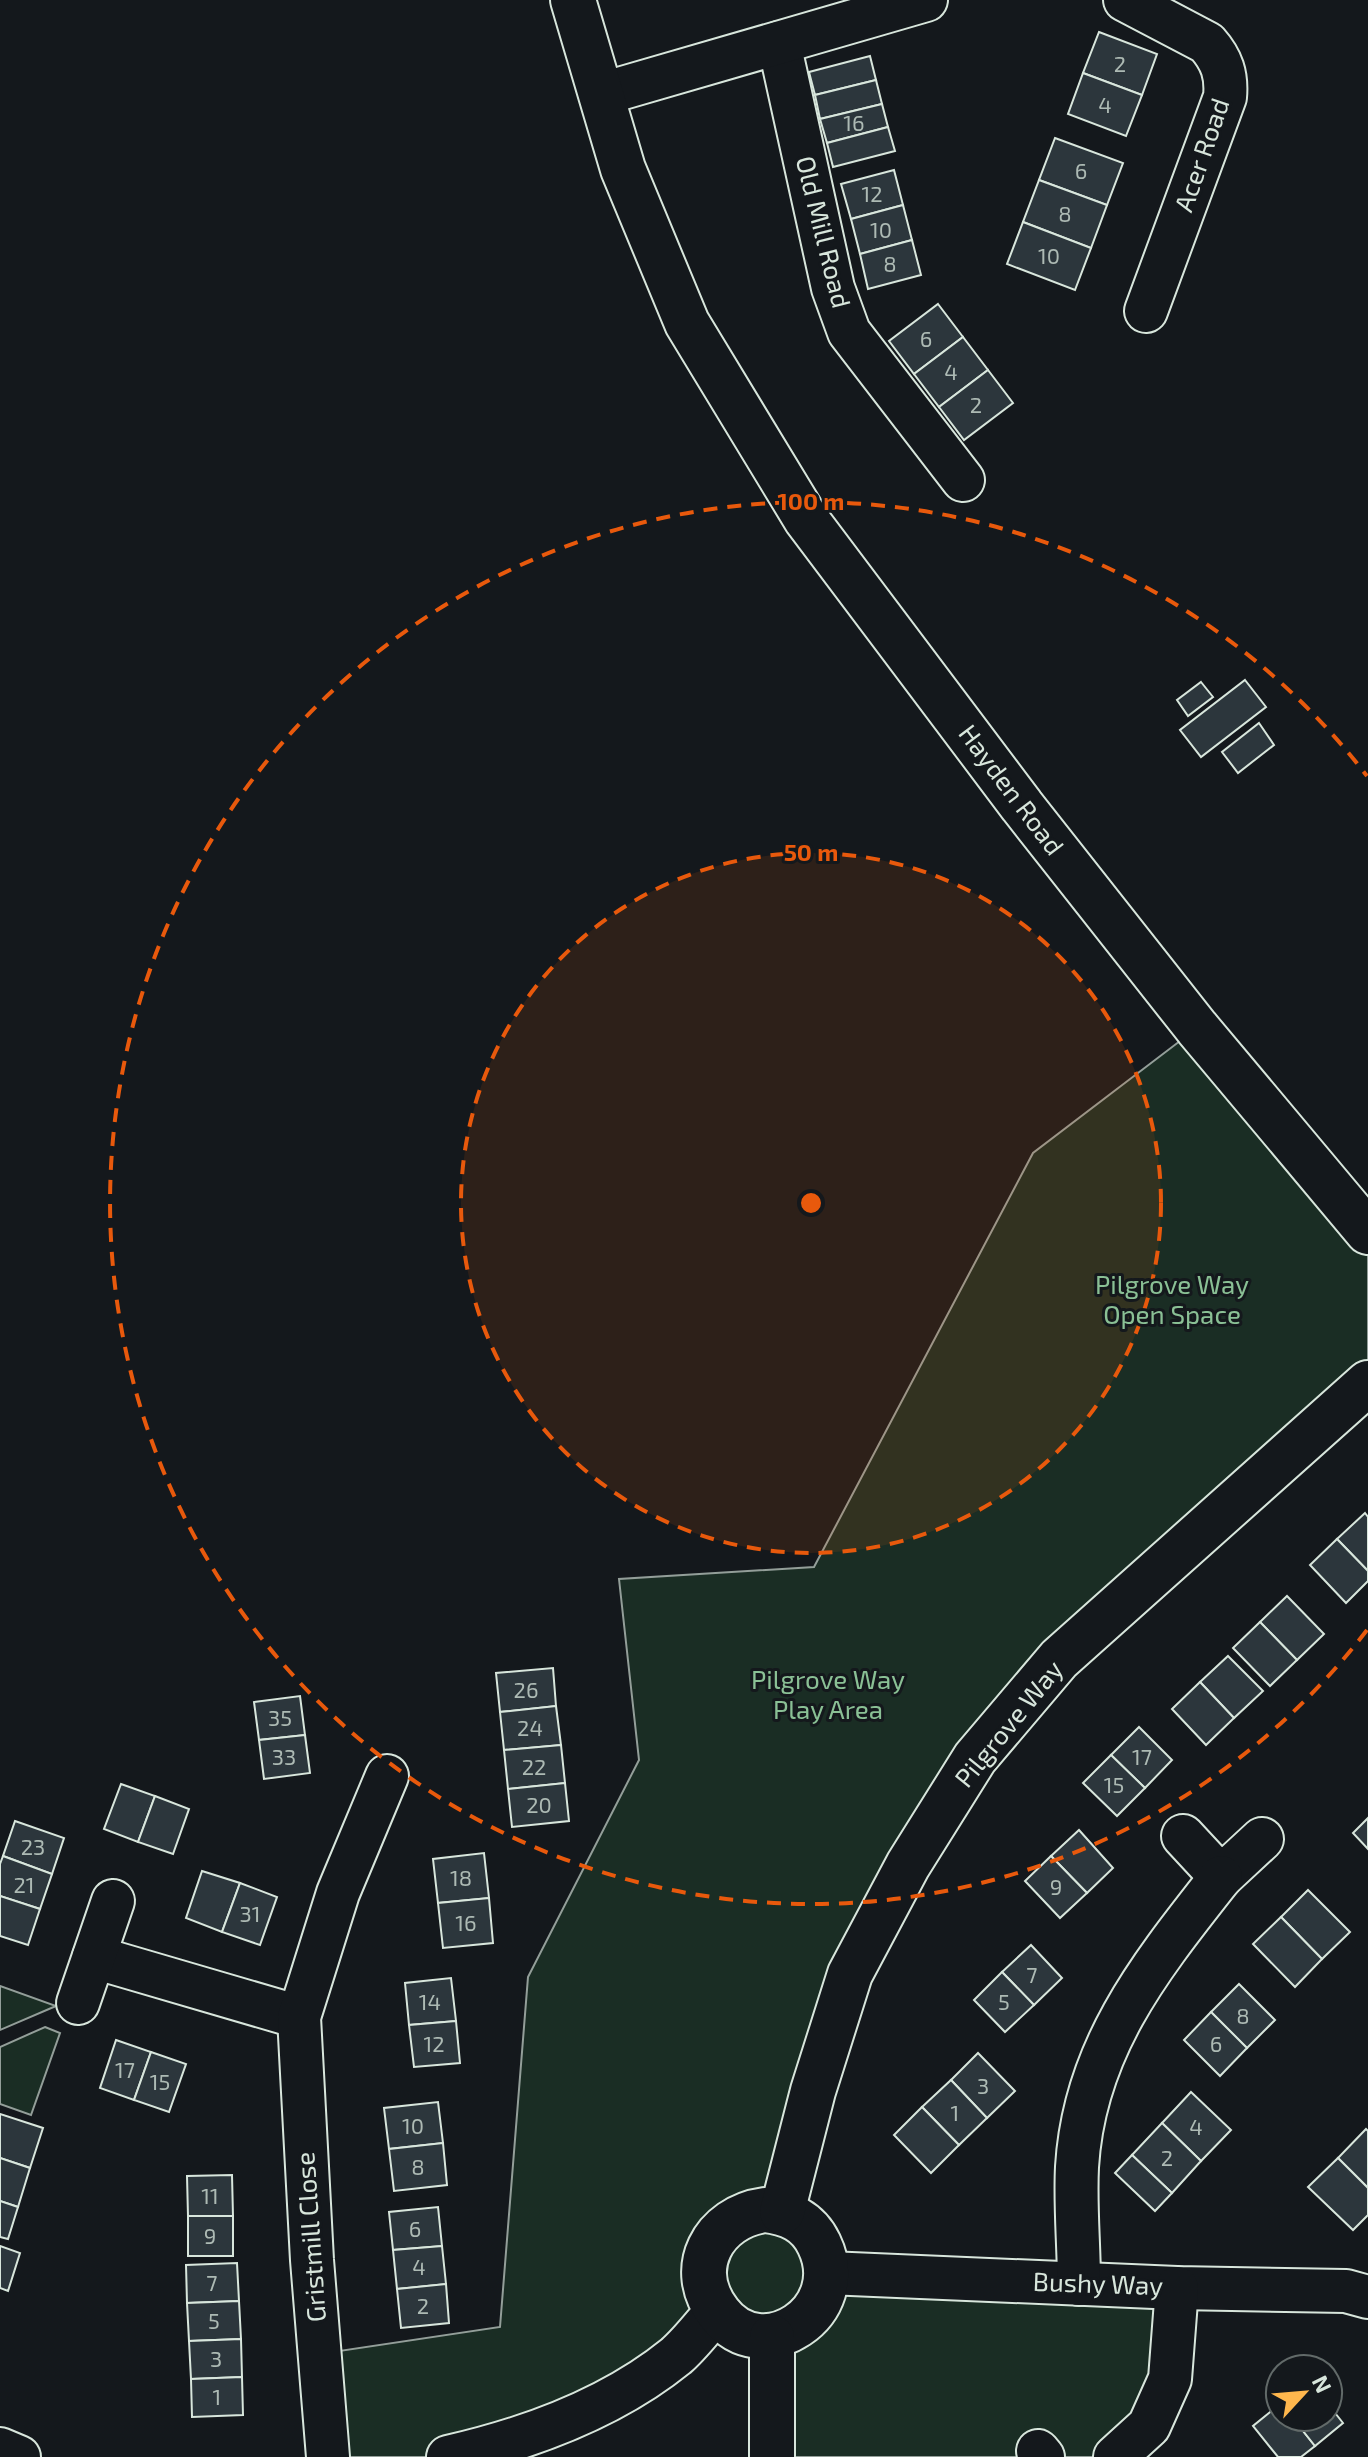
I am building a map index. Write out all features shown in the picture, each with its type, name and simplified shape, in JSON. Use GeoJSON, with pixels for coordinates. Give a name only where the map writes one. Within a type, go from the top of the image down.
{"type":"FeatureCollection","features":[{"type":"Feature","properties":{"kind":"street","name":"Hayden Road"},"geometry":{"type":"LineString","coordinates":[[573,0],[623,169],[687,323],[806,519],[1022,806],[1187,1016],[1368,1232]]}},
{"type":"Feature","properties":{"kind":"street"},"geometry":{"type":"LineString","coordinates":[[602,94],[926,0]]}},
{"type":"Feature","properties":{"kind":"street","name":"Acer Road"},"geometry":{"type":"LineString","coordinates":[[1125,0],[1207,43],[1223,66],[1226,82],[1225,97],[1146,311]]}},
{"type":"Feature","properties":{"kind":"street","name":"Old Mill Road"},"geometry":{"type":"LineString","coordinates":[[779,43],[833,288],[849,332],[963,480]]}},
{"type":"Feature","properties":{"kind":"street","name":"Pilgrove Way"},"geometry":{"type":"LineString","coordinates":[[782,2212],[813,2091],[850,1974],[908,1865],[975,1758],[1059,1659],[1368,1383]]}},
{"type":"Feature","properties":{"kind":"street","name":"Gristmill Close"},"geometry":{"type":"LineString","coordinates":[[328,2457],[312,2260],[299,2017],[338,1893],[387,1776]]}},
{"type":"Feature","properties":{"kind":"street"},"geometry":{"type":"LineString","coordinates":[[1183,1836],[1221,1877]]}},
{"type":"Feature","properties":{"kind":"street"},"geometry":{"type":"LineString","coordinates":[[1079,2284],[1077,2168],[1082,2132],[1103,2057],[1119,2019],[1140,1983],[1221,1877],[1262,1839]]}},
{"type":"Feature","properties":{"kind":"street"},"geometry":{"type":"LineString","coordinates":[[78,2003],[113,1901]]}},
{"type":"Feature","properties":{"kind":"street"},"geometry":{"type":"LineString","coordinates":[[94,1957],[299,2017]]}},
{"type":"Feature","properties":{"kind":"street"},"geometry":{"type":"LineString","coordinates":[[765,2210],[782,2212],[806,2224],[824,2254],[828,2273],[823,2297],[808,2318],[772,2337],[747,2333],[725,2320],[717,2311],[704,2278],[711,2243],[723,2228],[738,2217],[765,2210]]}},
{"type":"Feature","properties":{"kind":"street","name":"Bushy Way"},"geometry":{"type":"LineString","coordinates":[[828,2273],[1177,2288],[1346,2291],[1368,2297]]}},
{"type":"Feature","properties":{"kind":"street"},"geometry":{"type":"LineString","coordinates":[[1115,2457],[1149,2426],[1170,2379],[1177,2288]]}},
{"type":"Feature","properties":{"kind":"street"},"geometry":{"type":"LineString","coordinates":[[448,2457],[536,2432],[600,2403],[677,2355],[717,2311]]}},
{"type":"Feature","properties":{"kind":"street"},"geometry":{"type":"LineString","coordinates":[[772,2337],[772,2457]]}},
{"type":"Feature","properties":{"kind":"street"},"geometry":{"type":"LineString","coordinates":[[0,2449],[19,2457]]}},
{"type":"Feature","properties":{"kind":"green space","name":"Pilgrove Way Open Space"},"geometry":{"type":"Polygon","coordinates":[[[1197,1028],[1368,1232],[1368,1383],[1059,1659],[908,1865],[782,2212],[824,2254],[1177,2288],[1170,2379],[1115,2457],[772,2457],[772,2338],[734,2326],[677,2355],[448,2457],[328,2457],[319,2354],[500,2327],[528,1977],[639,1760],[619,1579],[814,1567],[1033,1153],[1197,1028]]]}},
{"type":"Feature","properties":{"kind":"green space"},"geometry":{"type":"Polygon","coordinates":[[[0,1986],[56,2006],[0,2030],[0,1986]]]}},
{"type":"Feature","properties":{"kind":"green space"},"geometry":{"type":"Polygon","coordinates":[[[45,2027],[60,2033],[31,2115],[0,2104],[0,2047],[45,2027]]]}},
{"type":"Feature","properties":{"kind":"building"},"geometry":{"type":"Polygon","coordinates":[[[1099,32],[1157,54],[1142,95],[1083,73],[1099,32]]]}},
{"type":"Feature","properties":{"kind":"building"},"geometry":{"type":"Polygon","coordinates":[[[870,56],[876,80],[815,95],[809,72],[870,56]]]}},
{"type":"Feature","properties":{"kind":"building"},"geometry":{"type":"Polygon","coordinates":[[[1083,73],[1142,95],[1126,136],[1068,114],[1083,73]]]}},
{"type":"Feature","properties":{"kind":"building"},"geometry":{"type":"Polygon","coordinates":[[[876,80],[882,104],[820,119],[815,95],[876,80]]]}},
{"type":"Feature","properties":{"kind":"building"},"geometry":{"type":"Polygon","coordinates":[[[882,104],[888,127],[827,143],[820,119],[882,104]]]}},
{"type":"Feature","properties":{"kind":"building"},"geometry":{"type":"Polygon","coordinates":[[[888,127],[895,151],[833,167],[827,143],[888,127]]]}},
{"type":"Feature","properties":{"kind":"building"},"geometry":{"type":"Polygon","coordinates":[[[1055,138],[1123,163],[1107,205],[1039,180],[1055,138]]]}},
{"type":"Feature","properties":{"kind":"building"},"geometry":{"type":"Polygon","coordinates":[[[894,170],[903,205],[851,219],[841,184],[894,170]]]}},
{"type":"Feature","properties":{"kind":"building"},"geometry":{"type":"Polygon","coordinates":[[[1039,180],[1107,205],[1091,248],[1023,222],[1039,180]]]}},
{"type":"Feature","properties":{"kind":"building"},"geometry":{"type":"Polygon","coordinates":[[[903,205],[912,240],[860,254],[851,219],[903,205]]]}},
{"type":"Feature","properties":{"kind":"building"},"geometry":{"type":"Polygon","coordinates":[[[1023,222],[1091,248],[1075,290],[1007,264],[1023,222]]]}},
{"type":"Feature","properties":{"kind":"building"},"geometry":{"type":"Polygon","coordinates":[[[912,240],[921,275],[868,289],[860,254],[912,240]]]}},
{"type":"Feature","properties":{"kind":"building"},"geometry":{"type":"Polygon","coordinates":[[[938,304],[963,337],[914,374],[889,341],[938,304]]]}},
{"type":"Feature","properties":{"kind":"building"},"geometry":{"type":"Polygon","coordinates":[[[963,337],[988,370],[939,407],[914,374],[963,337]]]}},
{"type":"Feature","properties":{"kind":"building"},"geometry":{"type":"Polygon","coordinates":[[[988,370],[1013,403],[964,440],[939,407],[988,370]]]}},
{"type":"Feature","properties":{"kind":"building"},"geometry":{"type":"Polygon","coordinates":[[[1245,680],[1266,707],[1201,757],[1180,730],[1245,680]]]}},
{"type":"Feature","properties":{"kind":"building"},"geometry":{"type":"Polygon","coordinates":[[[1201,682],[1213,697],[1188,716],[1177,700],[1201,682]]]}},
{"type":"Feature","properties":{"kind":"building"},"geometry":{"type":"Polygon","coordinates":[[[1259,723],[1274,745],[1238,773],[1222,752],[1259,723]]]}},
{"type":"Feature","properties":{"kind":"building"},"geometry":{"type":"Polygon","coordinates":[[[1365,1513],[1368,1517],[1368,1571],[1337,1539],[1365,1513]]]}},
{"type":"Feature","properties":{"kind":"building"},"geometry":{"type":"Polygon","coordinates":[[[1337,1539],[1368,1571],[1368,1581],[1346,1603],[1310,1565],[1337,1539]]]}},
{"type":"Feature","properties":{"kind":"building"},"geometry":{"type":"Polygon","coordinates":[[[1287,1596],[1324,1634],[1297,1660],[1260,1622],[1287,1596]]]}},
{"type":"Feature","properties":{"kind":"building"},"geometry":{"type":"Polygon","coordinates":[[[1260,1622],[1297,1660],[1270,1686],[1233,1648],[1260,1622]]]}},
{"type":"Feature","properties":{"kind":"building"},"geometry":{"type":"Polygon","coordinates":[[[1228,1656],[1263,1691],[1234,1718],[1200,1682],[1228,1656]]]}},
{"type":"Feature","properties":{"kind":"building"},"geometry":{"type":"Polygon","coordinates":[[[553,1668],[556,1706],[500,1712],[496,1673],[553,1668]]]}},
{"type":"Feature","properties":{"kind":"building"},"geometry":{"type":"Polygon","coordinates":[[[1200,1682],[1234,1718],[1206,1745],[1172,1709],[1200,1682]]]}},
{"type":"Feature","properties":{"kind":"building"},"geometry":{"type":"Polygon","coordinates":[[[300,1696],[305,1735],[259,1740],[254,1702],[300,1696]]]}},
{"type":"Feature","properties":{"kind":"building"},"geometry":{"type":"Polygon","coordinates":[[[556,1706],[561,1745],[504,1750],[500,1712],[556,1706]]]}},
{"type":"Feature","properties":{"kind":"building"},"geometry":{"type":"Polygon","coordinates":[[[1139,1727],[1172,1760],[1145,1788],[1111,1755],[1139,1727]]]}},
{"type":"Feature","properties":{"kind":"building"},"geometry":{"type":"Polygon","coordinates":[[[305,1735],[310,1773],[264,1779],[259,1740],[305,1735]]]}},
{"type":"Feature","properties":{"kind":"building"},"geometry":{"type":"Polygon","coordinates":[[[561,1745],[565,1783],[508,1789],[504,1750],[561,1745]]]}},
{"type":"Feature","properties":{"kind":"building"},"geometry":{"type":"Polygon","coordinates":[[[1111,1755],[1145,1788],[1117,1816],[1083,1783],[1111,1755]]]}},
{"type":"Feature","properties":{"kind":"building"},"geometry":{"type":"Polygon","coordinates":[[[565,1783],[569,1821],[512,1827],[508,1789],[565,1783]]]}},
{"type":"Feature","properties":{"kind":"building"},"geometry":{"type":"Polygon","coordinates":[[[121,1784],[155,1796],[138,1842],[104,1829],[121,1784]]]}},
{"type":"Feature","properties":{"kind":"building"},"geometry":{"type":"Polygon","coordinates":[[[155,1796],[189,1809],[173,1854],[138,1842],[155,1796]]]}},
{"type":"Feature","properties":{"kind":"building"},"geometry":{"type":"Polygon","coordinates":[[[1368,1818],[1368,1849],[1353,1833],[1368,1818]]]}},
{"type":"Feature","properties":{"kind":"building"},"geometry":{"type":"Polygon","coordinates":[[[15,1821],[64,1838],[52,1874],[3,1856],[15,1821]]]}},
{"type":"Feature","properties":{"kind":"building"},"geometry":{"type":"Polygon","coordinates":[[[1079,1830],[1113,1868],[1087,1893],[1051,1856],[1079,1830]]]}},
{"type":"Feature","properties":{"kind":"building"},"geometry":{"type":"Polygon","coordinates":[[[484,1853],[489,1898],[438,1903],[433,1859],[484,1853]]]}},
{"type":"Feature","properties":{"kind":"building"},"geometry":{"type":"Polygon","coordinates":[[[3,1856],[52,1874],[40,1909],[0,1896],[3,1856]]]}},
{"type":"Feature","properties":{"kind":"building"},"geometry":{"type":"Polygon","coordinates":[[[1051,1856],[1087,1893],[1060,1918],[1025,1881],[1051,1856]]]}},
{"type":"Feature","properties":{"kind":"building"},"geometry":{"type":"Polygon","coordinates":[[[202,1871],[240,1883],[222,1932],[186,1918],[202,1871]]]}},
{"type":"Feature","properties":{"kind":"building"},"geometry":{"type":"Polygon","coordinates":[[[240,1883],[277,1897],[260,1945],[222,1932],[240,1883]]]}},
{"type":"Feature","properties":{"kind":"building"},"geometry":{"type":"Polygon","coordinates":[[[1308,1890],[1350,1932],[1322,1959],[1281,1917],[1308,1890]]]}},
{"type":"Feature","properties":{"kind":"building"},"geometry":{"type":"Polygon","coordinates":[[[0,1896],[40,1909],[28,1945],[0,1936],[0,1896]]]}},
{"type":"Feature","properties":{"kind":"building"},"geometry":{"type":"Polygon","coordinates":[[[489,1898],[493,1943],[443,1948],[438,1903],[489,1898]]]}},
{"type":"Feature","properties":{"kind":"building"},"geometry":{"type":"Polygon","coordinates":[[[1281,1917],[1322,1959],[1295,1987],[1253,1944],[1281,1917]]]}},
{"type":"Feature","properties":{"kind":"building"},"geometry":{"type":"Polygon","coordinates":[[[1031,1945],[1062,1978],[1034,2005],[1002,1972],[1031,1945]]]}},
{"type":"Feature","properties":{"kind":"building"},"geometry":{"type":"Polygon","coordinates":[[[1002,1972],[1034,2005],[1005,2032],[974,2000],[1002,1972]]]}},
{"type":"Feature","properties":{"kind":"building"},"geometry":{"type":"Polygon","coordinates":[[[451,1978],[456,2021],[409,2025],[405,1983],[451,1978]]]}},
{"type":"Feature","properties":{"kind":"building"},"geometry":{"type":"Polygon","coordinates":[[[1239,1984],[1275,2020],[1247,2048],[1211,2012],[1239,1984]]]}},
{"type":"Feature","properties":{"kind":"building"},"geometry":{"type":"Polygon","coordinates":[[[1211,2012],[1247,2048],[1220,2076],[1184,2040],[1211,2012]]]}},
{"type":"Feature","properties":{"kind":"building"},"geometry":{"type":"Polygon","coordinates":[[[456,2021],[460,2063],[414,2067],[409,2025],[456,2021]]]}},
{"type":"Feature","properties":{"kind":"building"},"geometry":{"type":"Polygon","coordinates":[[[116,2040],[151,2052],[134,2100],[100,2088],[116,2040]]]}},
{"type":"Feature","properties":{"kind":"building"},"geometry":{"type":"Polygon","coordinates":[[[151,2052],[186,2064],[169,2112],[134,2100],[151,2052]]]}},
{"type":"Feature","properties":{"kind":"building"},"geometry":{"type":"Polygon","coordinates":[[[978,2053],[1015,2091],[987,2118],[951,2080],[978,2053]]]}},
{"type":"Feature","properties":{"kind":"building"},"geometry":{"type":"Polygon","coordinates":[[[951,2080],[987,2118],[959,2145],[922,2107],[951,2080]]]}},
{"type":"Feature","properties":{"kind":"building"},"geometry":{"type":"Polygon","coordinates":[[[1191,2092],[1231,2130],[1201,2161],[1162,2123],[1191,2092]]]}},
{"type":"Feature","properties":{"kind":"building"},"geometry":{"type":"Polygon","coordinates":[[[438,2102],[443,2143],[389,2149],[384,2108],[438,2102]]]}},
{"type":"Feature","properties":{"kind":"building"},"geometry":{"type":"Polygon","coordinates":[[[922,2107],[959,2145],[931,2173],[894,2135],[922,2107]]]}},
{"type":"Feature","properties":{"kind":"building"},"geometry":{"type":"Polygon","coordinates":[[[0,2114],[43,2128],[30,2168],[0,2158],[0,2114]]]}},
{"type":"Feature","properties":{"kind":"building"},"geometry":{"type":"Polygon","coordinates":[[[1162,2123],[1201,2161],[1172,2193],[1132,2155],[1162,2123]]]}},
{"type":"Feature","properties":{"kind":"building"},"geometry":{"type":"Polygon","coordinates":[[[1366,2129],[1368,2131],[1368,2188],[1338,2158],[1366,2129]]]}},
{"type":"Feature","properties":{"kind":"building"},"geometry":{"type":"Polygon","coordinates":[[[443,2143],[447,2185],[394,2191],[389,2149],[443,2143]]]}},
{"type":"Feature","properties":{"kind":"building"},"geometry":{"type":"Polygon","coordinates":[[[1132,2155],[1172,2193],[1155,2211],[1115,2173],[1132,2155]]]}},
{"type":"Feature","properties":{"kind":"building"},"geometry":{"type":"Polygon","coordinates":[[[0,2158],[30,2168],[18,2207],[0,2201],[0,2158]]]}},
{"type":"Feature","properties":{"kind":"building"},"geometry":{"type":"Polygon","coordinates":[[[1338,2158],[1368,2188],[1368,2215],[1353,2230],[1308,2187],[1338,2158]]]}},
{"type":"Feature","properties":{"kind":"building"},"geometry":{"type":"Polygon","coordinates":[[[232,2175],[233,2216],[188,2216],[187,2176],[232,2175]]]}},
{"type":"Feature","properties":{"kind":"building"},"geometry":{"type":"Polygon","coordinates":[[[0,2201],[18,2207],[8,2239],[0,2237],[0,2201]]]}},
{"type":"Feature","properties":{"kind":"building"},"geometry":{"type":"Polygon","coordinates":[[[438,2207],[442,2246],[393,2250],[389,2212],[438,2207]]]}},
{"type":"Feature","properties":{"kind":"building"},"geometry":{"type":"Polygon","coordinates":[[[188,2216],[233,2216],[233,2256],[188,2256],[188,2216]]]}},
{"type":"Feature","properties":{"kind":"building"},"geometry":{"type":"Polygon","coordinates":[[[0,2246],[20,2253],[8,2291],[0,2288],[0,2246]]]}},
{"type":"Feature","properties":{"kind":"building"},"geometry":{"type":"Polygon","coordinates":[[[442,2246],[446,2284],[397,2289],[393,2250],[442,2246]]]}},
{"type":"Feature","properties":{"kind":"building"},"geometry":{"type":"Polygon","coordinates":[[[237,2263],[239,2301],[187,2303],[186,2265],[237,2263]]]}},
{"type":"Feature","properties":{"kind":"building"},"geometry":{"type":"Polygon","coordinates":[[[446,2284],[449,2323],[401,2328],[397,2289],[446,2284]]]}},
{"type":"Feature","properties":{"kind":"building"},"geometry":{"type":"Polygon","coordinates":[[[239,2301],[241,2339],[189,2341],[187,2303],[239,2301]]]}},
{"type":"Feature","properties":{"kind":"building"},"geometry":{"type":"Polygon","coordinates":[[[241,2339],[242,2377],[191,2379],[189,2341],[241,2339]]]}},
{"type":"Feature","properties":{"kind":"building"},"geometry":{"type":"Polygon","coordinates":[[[242,2377],[243,2415],[192,2417],[191,2379],[242,2377]]]}},
{"type":"Feature","properties":{"kind":"building"},"geometry":{"type":"Polygon","coordinates":[[[1264,2417],[1264,2433],[1305,2433],[1315,2446],[1301,2457],[1278,2457],[1253,2426],[1264,2417]]]}},
{"type":"Feature","properties":{"kind":"building"},"geometry":{"type":"Polygon","coordinates":[[[1305,2433],[1331,2433],[1315,2446],[1305,2433]]]}},
{"type":"Feature","properties":{"kind":"park label","name":"Pilgrove Way Play Area"},"geometry":{"type":"Point","coordinates":[828,1695]}}]}
